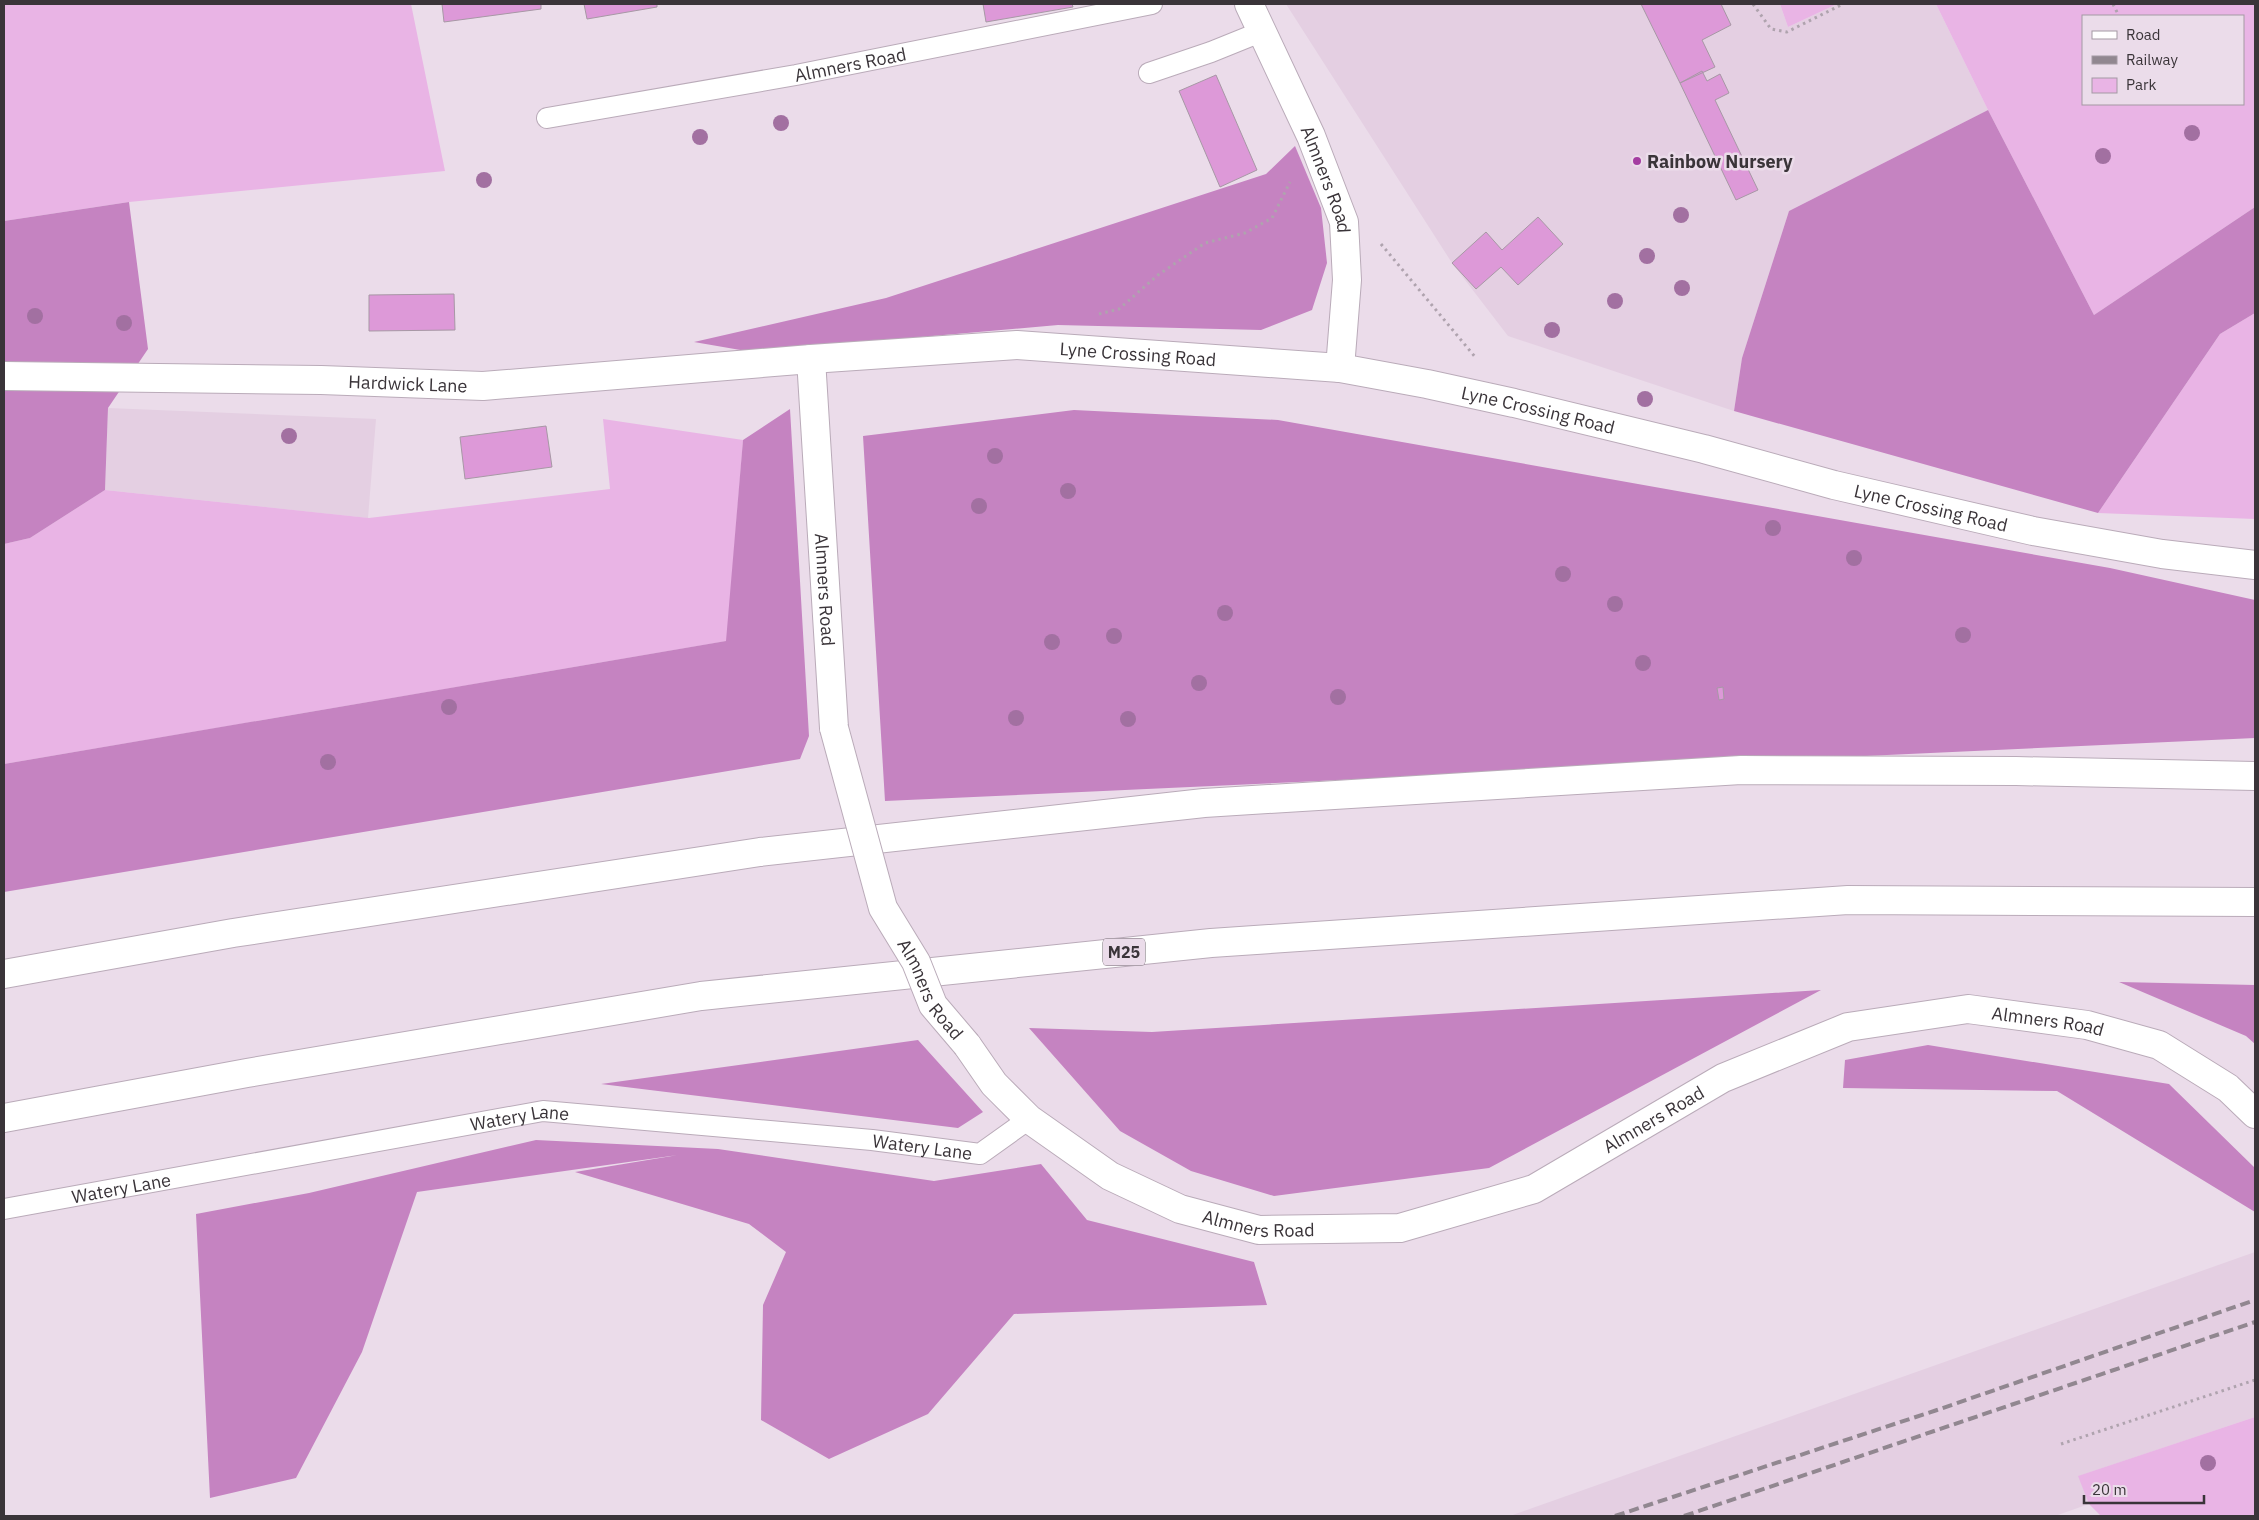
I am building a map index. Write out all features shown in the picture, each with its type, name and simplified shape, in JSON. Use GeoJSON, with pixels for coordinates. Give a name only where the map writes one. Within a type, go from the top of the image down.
{"type":"FeatureCollection","features":[{"type":"Feature","properties":{"kind":"main road","name":"Almners Road"},"geometry":{"type":"LineString","coordinates":[[1250,4],[1311,136],[1344,222],[1347,280],[1340,368]]}},
{"type":"Feature","properties":{"kind":"main road","name":"Lyne Crossing Road"},"geometry":{"type":"LineString","coordinates":[[811,359],[1017,345],[1340,368],[1427,384],[1514,404],[1704,449],[1834,485],[2033,531],[2162,554],[2255,565]]}},
{"type":"Feature","properties":{"kind":"main road","name":"Almners Road"},"geometry":{"type":"LineString","coordinates":[[811,359],[834,728],[883,908],[916,962],[933,1005],[966,1045],[994,1084],[1029,1119],[1110,1176],[1180,1209],[1259,1230],[1400,1228],[1534,1189],[1723,1078],[1848,1027],[1968,1008],[2087,1025],[2158,1045],[2228,1088],[2255,1114]]}},
{"type":"Feature","properties":{"kind":"main road","name":"Hardwick Lane"},"geometry":{"type":"LineString","coordinates":[[4,376],[321,380],[482,386],[811,359]]}},
{"type":"Feature","properties":{"kind":"main road"},"geometry":{"type":"LineString","coordinates":[[4,974],[233,933],[760,852],[1204,804],[1741,770],[2016,771],[2255,776]]}},
{"type":"Feature","properties":{"kind":"main road","name":"M25"},"geometry":{"type":"LineString","coordinates":[[4,1118],[248,1073],[701,996],[1211,943],[1848,900],[2255,902]]}},
{"type":"Feature","properties":{"kind":"lane","name":"Almners Road"},"geometry":{"type":"LineString","coordinates":[[547,118],[796,75],[1152,4]]}},
{"type":"Feature","properties":{"kind":"lane"},"geometry":{"type":"LineString","coordinates":[[1149,73],[1263,32]]}},
{"type":"Feature","properties":{"kind":"lane","name":"Watery Lane"},"geometry":{"type":"LineString","coordinates":[[4,1209],[543,1111],[872,1140],[980,1154],[1029,1119]]}},
{"type":"Feature","properties":{"kind":"path"},"geometry":{"type":"LineString","coordinates":[[1753,4],[1771,29],[1787,32],[1843,4]]}},
{"type":"Feature","properties":{"kind":"path"},"geometry":{"type":"LineString","coordinates":[[1093,316],[1119,309],[1158,275],[1205,243],[1245,233],[1272,218],[1290,183],[1295,146],[1311,136]]}},
{"type":"Feature","properties":{"kind":"path"},"geometry":{"type":"LineString","coordinates":[[1344,222],[1362,221],[1514,404]]}},
{"type":"Feature","properties":{"kind":"path"},"geometry":{"type":"LineString","coordinates":[[2061,1444],[2255,1380]]}},
{"type":"Feature","properties":{"kind":"shaded area","name":"Rainbow Nursery"},"geometry":{"type":"Polygon","coordinates":[[[1286,4],[1780,4],[1788,27],[1837,4],[1936,4],[1988,110],[1789,211],[1742,358],[1734,411],[1508,336],[1452,263],[1286,4]]]}},
{"type":"Feature","properties":{"kind":"shaded area"},"geometry":{"type":"Polygon","coordinates":[[[1988,110],[2094,315],[2255,207],[2255,313],[2220,334],[2098,513],[1734,411],[1742,358],[1789,211],[1988,110]]]}},
{"type":"Feature","properties":{"kind":"shaded area"},"geometry":{"type":"Polygon","coordinates":[[[1295,146],[1321,208],[1327,263],[1312,310],[1261,330],[1058,325],[752,352],[694,342],[886,298],[1266,174],[1295,146]]]}},
{"type":"Feature","properties":{"kind":"shaded area"},"geometry":{"type":"Polygon","coordinates":[[[129,202],[148,349],[108,408],[105,490],[30,538],[4,544],[4,221],[129,202]]]}},
{"type":"Feature","properties":{"kind":"shaded area"},"geometry":{"type":"Polygon","coordinates":[[[108,408],[376,419],[368,518],[105,490],[108,408]]]}},
{"type":"Feature","properties":{"kind":"shaded area"},"geometry":{"type":"Polygon","coordinates":[[[790,409],[809,736],[800,759],[4,892],[4,764],[726,641],[743,440],[790,409]]]}},
{"type":"Feature","properties":{"kind":"shaded area"},"geometry":{"type":"Polygon","coordinates":[[[1074,410],[1278,420],[2110,568],[2255,600],[2255,738],[885,801],[863,436],[1074,410]]]}},
{"type":"Feature","properties":{"kind":"shaded area"},"geometry":{"type":"Polygon","coordinates":[[[2119,982],[2255,985],[2255,1044],[2246,1036],[2119,982]]]}},
{"type":"Feature","properties":{"kind":"shaded area"},"geometry":{"type":"Polygon","coordinates":[[[1821,990],[1489,1168],[1274,1196],[1191,1171],[1120,1131],[1029,1028],[1152,1032],[1821,990]]]}},
{"type":"Feature","properties":{"kind":"shaded area"},"geometry":{"type":"Polygon","coordinates":[[[918,1040],[983,1112],[958,1128],[601,1084],[918,1040]]]}},
{"type":"Feature","properties":{"kind":"shaded area"},"geometry":{"type":"Polygon","coordinates":[[[1928,1045],[2169,1084],[2255,1168],[2255,1212],[2057,1091],[1843,1088],[1845,1060],[1928,1045]]]}},
{"type":"Feature","properties":{"kind":"shaded area"},"geometry":{"type":"Polygon","coordinates":[[[536,1140],[718,1149],[934,1181],[1041,1164],[1087,1220],[1254,1262],[1267,1305],[1014,1314],[928,1414],[829,1459],[761,1420],[763,1305],[786,1252],[749,1224],[575,1172],[678,1155],[417,1192],[362,1352],[296,1478],[210,1498],[196,1214],[309,1193],[536,1140]]]}},
{"type":"Feature","properties":{"kind":"shaded area"},"geometry":{"type":"Polygon","coordinates":[[[2255,1252],[2255,1417],[2079,1476],[2089,1504],[2055,1516],[1510,1516],[2255,1252]]]}},
{"type":"Feature","properties":{"kind":"green space"},"geometry":{"type":"Polygon","coordinates":[[[4,4],[411,4],[445,171],[129,202],[4,221],[4,4]]]}},
{"type":"Feature","properties":{"kind":"green space"},"geometry":{"type":"Polygon","coordinates":[[[1780,4],[1837,4],[1788,27],[1780,4]]]}},
{"type":"Feature","properties":{"kind":"green space"},"geometry":{"type":"Polygon","coordinates":[[[1936,4],[2255,4],[2255,207],[2094,315],[1988,110],[1936,4]]]}},
{"type":"Feature","properties":{"kind":"green space"},"geometry":{"type":"Polygon","coordinates":[[[2255,313],[2255,519],[2098,513],[2220,334],[2255,313]]]}},
{"type":"Feature","properties":{"kind":"green space"},"geometry":{"type":"Polygon","coordinates":[[[603,419],[743,440],[727,641],[4,764],[4,544],[30,538],[105,490],[369,518],[610,489],[603,419]]]}},
{"type":"Feature","properties":{"kind":"green space"},"geometry":{"type":"Polygon","coordinates":[[[2255,1417],[2255,1516],[2101,1516],[2089,1504],[2078,1476],[2255,1417]]]}},
{"type":"Feature","properties":{"kind":"building"},"geometry":{"type":"Polygon","coordinates":[[[442,4],[541,4],[541,9],[444,22],[442,4]]]}},
{"type":"Feature","properties":{"kind":"building"},"geometry":{"type":"Polygon","coordinates":[[[584,4],[657,4],[657,7],[587,19],[584,4]]]}},
{"type":"Feature","properties":{"kind":"building"},"geometry":{"type":"Polygon","coordinates":[[[983,4],[1072,4],[1073,7],[986,22],[983,4]]]}},
{"type":"Feature","properties":{"kind":"building"},"geometry":{"type":"Polygon","coordinates":[[[1641,4],[1721,4],[1731,25],[1702,40],[1715,67],[1680,83],[1641,4]]]}},
{"type":"Feature","properties":{"kind":"building"},"geometry":{"type":"Polygon","coordinates":[[[1702,71],[1707,81],[1720,74],[1729,93],[1715,100],[1758,190],[1736,200],[1680,83],[1702,71]]]}},
{"type":"Feature","properties":{"kind":"building"},"geometry":{"type":"Polygon","coordinates":[[[1216,75],[1257,170],[1220,187],[1179,91],[1216,75]]]}},
{"type":"Feature","properties":{"kind":"building"},"geometry":{"type":"Polygon","coordinates":[[[1538,217],[1563,244],[1518,285],[1501,267],[1476,289],[1452,263],[1486,232],[1502,250],[1538,217]]]}},
{"type":"Feature","properties":{"kind":"building"},"geometry":{"type":"Polygon","coordinates":[[[454,294],[455,330],[369,331],[369,295],[454,294]]]}},
{"type":"Feature","properties":{"kind":"building"},"geometry":{"type":"Polygon","coordinates":[[[546,426],[552,467],[465,479],[460,437],[546,426]]]}},
{"type":"Feature","properties":{"kind":"building"},"geometry":{"type":"Polygon","coordinates":[[[1723,687],[1724,699],[1719,700],[1717,688],[1723,687]]]}},
{"type":"Feature","properties":{"kind":"railway"},"geometry":{"type":"LineString","coordinates":[[1615,1516],[1937,1410],[2255,1300]]}},
{"type":"Feature","properties":{"kind":"railway"},"geometry":{"type":"LineString","coordinates":[[1684,1516],[2255,1322]]}},
{"type":"Feature","properties":{"kind":"place","name":"Rainbow Nursery"},"geometry":{"type":"Point","coordinates":[1637,161]}}]}
